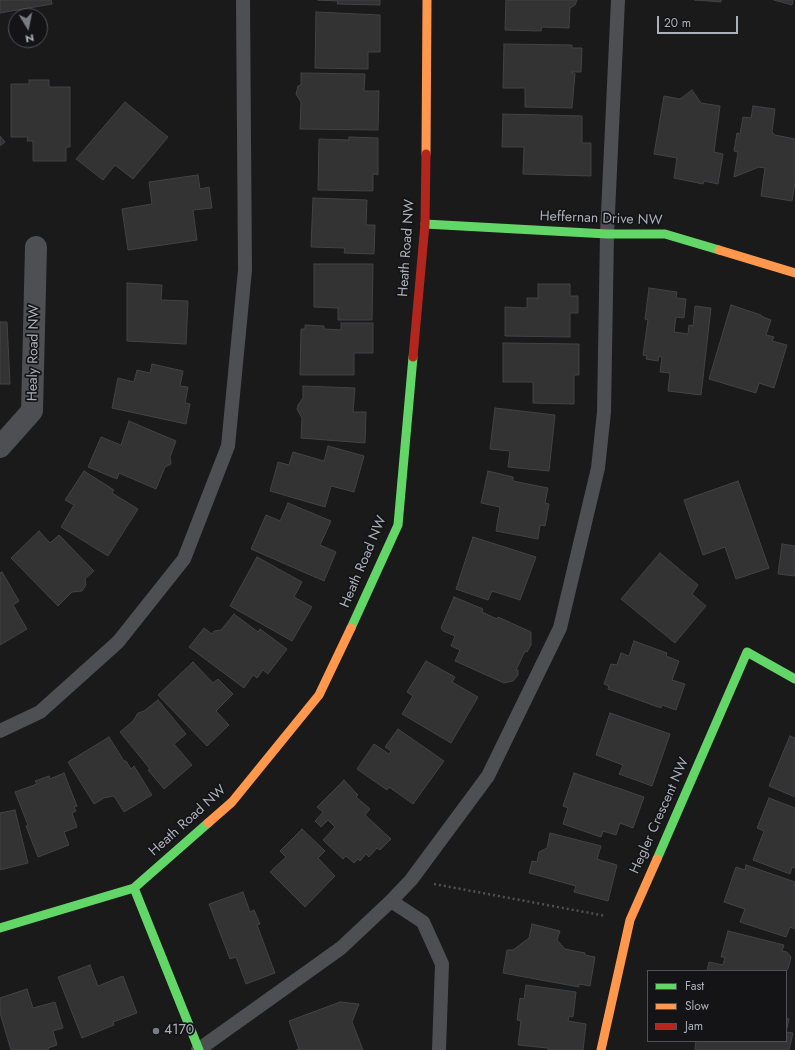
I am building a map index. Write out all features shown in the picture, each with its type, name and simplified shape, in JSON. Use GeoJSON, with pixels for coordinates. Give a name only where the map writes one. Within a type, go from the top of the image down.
{"type":"FeatureCollection","features":[{"type":"Feature","properties":{"kind":"street","name":"Heath Road NW"},"geometry":{"type":"LineString","coordinates":[[0,928],[134,888],[232,802],[319,695],[395,532],[398,517],[425,224],[427,0]]}},
{"type":"Feature","properties":{"kind":"street","name":"Heffernan Drive NW"},"geometry":{"type":"LineString","coordinates":[[425,224],[607,234],[665,234],[795,273]]}},
{"type":"Feature","properties":{"kind":"street","name":"Healy Road NW"},"geometry":{"type":"LineString","coordinates":[[0,447],[32,411],[36,247]]}},
{"type":"Feature","properties":{"kind":"street","name":"Hegler Crescent NW"},"geometry":{"type":"LineString","coordinates":[[601,1050],[630,920],[747,652],[795,679]]}},
{"type":"Feature","properties":{"kind":"street"},"geometry":{"type":"LineString","coordinates":[[134,888],[198,1050]]}},
{"type":"Feature","properties":{"kind":"lane"},"geometry":{"type":"LineString","coordinates":[[0,732],[40,712],[118,642],[184,558],[228,446],[245,270],[243,0]]}},
{"type":"Feature","properties":{"kind":"lane"},"geometry":{"type":"LineString","coordinates":[[198,1050],[340,948],[391,901],[411,880],[488,776],[560,628],[598,468],[604,412],[607,234],[618,0]]}},
{"type":"Feature","properties":{"kind":"lane"},"geometry":{"type":"LineString","coordinates":[[391,901],[423,922],[442,964],[440,1050]]}},
{"type":"Feature","properties":{"kind":"path"},"geometry":{"type":"LineString","coordinates":[[411,880],[630,920]]}},
{"type":"Feature","properties":{"kind":"building"},"geometry":{"type":"Polygon","coordinates":[[[0,0],[51,0],[52,4],[29,8],[8,8],[8,12],[0,13],[0,0]]]}},
{"type":"Feature","properties":{"kind":"building"},"geometry":{"type":"Polygon","coordinates":[[[318,0],[380,0],[380,5],[337,4],[338,1],[318,0]]]}},
{"type":"Feature","properties":{"kind":"building"},"geometry":{"type":"Polygon","coordinates":[[[506,0],[577,0],[575,5],[570,8],[569,28],[542,27],[541,31],[505,30],[506,0]]]}},
{"type":"Feature","properties":{"kind":"building"},"geometry":{"type":"Polygon","coordinates":[[[695,0],[721,0],[721,2],[695,0]]]}},
{"type":"Feature","properties":{"kind":"building"},"geometry":{"type":"Polygon","coordinates":[[[774,0],[793,0],[792,5],[774,0]]]}},
{"type":"Feature","properties":{"kind":"building"},"geometry":{"type":"Polygon","coordinates":[[[316,12],[380,15],[380,52],[368,52],[368,69],[315,68],[316,12]]]}},
{"type":"Feature","properties":{"kind":"building"},"geometry":{"type":"Polygon","coordinates":[[[504,44],[572,45],[572,48],[582,48],[581,72],[571,72],[575,74],[572,108],[525,107],[525,88],[503,88],[504,44]]]}},
{"type":"Feature","properties":{"kind":"building"},"geometry":{"type":"Polygon","coordinates":[[[301,73],[365,74],[364,91],[379,91],[378,130],[300,129],[301,102],[296,94],[298,86],[301,85],[301,73]]]}},
{"type":"Feature","properties":{"kind":"building"},"geometry":{"type":"Polygon","coordinates":[[[29,80],[49,80],[49,87],[70,87],[70,147],[66,147],[66,161],[33,161],[33,141],[27,141],[28,137],[11,137],[11,84],[29,84],[29,80]]]}},
{"type":"Feature","properties":{"kind":"building"},"geometry":{"type":"Polygon","coordinates":[[[692,90],[701,103],[720,106],[714,152],[723,154],[718,184],[704,181],[703,184],[674,178],[677,158],[654,154],[664,96],[680,99],[692,90]]]}},
{"type":"Feature","properties":{"kind":"building"},"geometry":{"type":"Polygon","coordinates":[[[125,102],[168,137],[133,179],[115,165],[103,180],[76,159],[125,102]]]}},
{"type":"Feature","properties":{"kind":"building"},"geometry":{"type":"Polygon","coordinates":[[[753,106],[775,109],[772,132],[775,135],[795,139],[795,182],[792,201],[761,196],[765,168],[759,167],[734,177],[738,152],[734,151],[737,133],[740,134],[743,117],[751,118],[753,106]]]}},
{"type":"Feature","properties":{"kind":"building"},"geometry":{"type":"Polygon","coordinates":[[[503,114],[582,116],[582,143],[591,143],[591,176],[523,174],[524,147],[502,147],[503,114]]]}},
{"type":"Feature","properties":{"kind":"building"},"geometry":{"type":"Polygon","coordinates":[[[0,136],[5,142],[0,146],[0,136]]]}},
{"type":"Feature","properties":{"kind":"building"},"geometry":{"type":"Polygon","coordinates":[[[349,137],[378,138],[378,175],[373,174],[373,191],[318,190],[319,139],[349,140],[349,137]]]}},
{"type":"Feature","properties":{"kind":"building"},"geometry":{"type":"Polygon","coordinates":[[[198,175],[200,189],[209,187],[212,208],[193,210],[197,240],[128,250],[122,209],[152,204],[149,182],[198,175]]]}},
{"type":"Feature","properties":{"kind":"building"},"geometry":{"type":"Polygon","coordinates":[[[313,198],[367,200],[366,225],[375,225],[374,254],[344,253],[345,248],[311,247],[313,198]]]}},
{"type":"Feature","properties":{"kind":"building"},"geometry":{"type":"Polygon","coordinates":[[[314,264],[373,264],[372,320],[338,320],[338,308],[314,307],[314,264]]]}},
{"type":"Feature","properties":{"kind":"building"},"geometry":{"type":"Polygon","coordinates":[[[127,283],[162,285],[161,300],[188,301],[186,344],[127,341],[127,283]]]}},
{"type":"Feature","properties":{"kind":"building"},"geometry":{"type":"Polygon","coordinates":[[[538,284],[570,284],[570,296],[578,296],[578,313],[570,313],[570,337],[505,336],[505,307],[527,308],[527,298],[538,298],[538,284]]]}},
{"type":"Feature","properties":{"kind":"building"},"geometry":{"type":"Polygon","coordinates":[[[649,288],[677,292],[676,298],[686,299],[684,318],[676,317],[674,332],[688,334],[689,325],[693,326],[695,306],[711,308],[701,395],[668,391],[670,373],[660,372],[662,357],[659,356],[658,361],[646,359],[647,356],[643,355],[648,320],[645,319],[649,288]]]}},
{"type":"Feature","properties":{"kind":"building"},"geometry":{"type":"Polygon","coordinates":[[[731,305],[771,320],[766,335],[774,337],[772,341],[787,345],[774,388],[759,383],[756,393],[709,379],[731,305]]]}},
{"type":"Feature","properties":{"kind":"building"},"geometry":{"type":"Polygon","coordinates":[[[0,322],[7,322],[10,384],[0,384],[0,322]]]}},
{"type":"Feature","properties":{"kind":"building"},"geometry":{"type":"Polygon","coordinates":[[[341,323],[373,323],[373,353],[354,353],[354,375],[300,375],[301,329],[305,329],[305,325],[324,326],[324,329],[341,330],[341,323]]]}},
{"type":"Feature","properties":{"kind":"building"},"geometry":{"type":"Polygon","coordinates":[[[503,343],[579,344],[579,375],[574,375],[574,404],[533,403],[533,382],[503,382],[503,343]]]}},
{"type":"Feature","properties":{"kind":"building"},"geometry":{"type":"Polygon","coordinates":[[[152,364],[183,371],[180,386],[188,387],[185,403],[190,404],[186,424],[112,408],[118,378],[134,382],[137,370],[150,373],[152,364]]]}},
{"type":"Feature","properties":{"kind":"building"},"geometry":{"type":"Polygon","coordinates":[[[303,386],[355,388],[353,412],[366,412],[365,443],[301,438],[302,418],[297,409],[303,398],[303,386]]]}},
{"type":"Feature","properties":{"kind":"building"},"geometry":{"type":"Polygon","coordinates":[[[495,408],[555,415],[549,471],[508,467],[510,451],[490,449],[495,408]]]}},
{"type":"Feature","properties":{"kind":"building"},"geometry":{"type":"Polygon","coordinates":[[[129,421],[176,441],[170,457],[171,464],[165,467],[156,489],[119,473],[117,479],[88,467],[101,437],[121,445],[129,421]]]}},
{"type":"Feature","properties":{"kind":"building"},"geometry":{"type":"Polygon","coordinates":[[[328,446],[364,456],[354,492],[331,486],[325,507],[270,491],[278,462],[289,465],[293,452],[324,461],[328,446]]]}},
{"type":"Feature","properties":{"kind":"building"},"geometry":{"type":"Polygon","coordinates":[[[84,471],[114,490],[112,493],[138,509],[108,556],[61,527],[74,505],[65,500],[84,471]]]}},
{"type":"Feature","properties":{"kind":"building"},"geometry":{"type":"Polygon","coordinates":[[[488,471],[513,477],[513,481],[548,488],[545,503],[549,504],[545,526],[540,525],[538,539],[496,531],[500,507],[481,503],[488,471]]]}},
{"type":"Feature","properties":{"kind":"building"},"geometry":{"type":"Polygon","coordinates":[[[738,481],[769,568],[736,579],[725,547],[703,555],[684,500],[738,481]]]}},
{"type":"Feature","properties":{"kind":"building"},"geometry":{"type":"Polygon","coordinates":[[[288,503],[331,521],[320,545],[336,552],[324,581],[251,549],[266,515],[280,521],[288,503]]]}},
{"type":"Feature","properties":{"kind":"building"},"geometry":{"type":"Polygon","coordinates":[[[39,531],[50,543],[59,535],[94,571],[85,579],[86,585],[82,591],[72,592],[58,606],[11,558],[39,531]]]}},
{"type":"Feature","properties":{"kind":"building"},"geometry":{"type":"Polygon","coordinates":[[[473,537],[536,557],[520,600],[492,591],[488,600],[456,589],[473,537]]]}},
{"type":"Feature","properties":{"kind":"building"},"geometry":{"type":"Polygon","coordinates":[[[782,544],[795,546],[795,576],[778,574],[782,544]]]}},
{"type":"Feature","properties":{"kind":"building"},"geometry":{"type":"Polygon","coordinates":[[[660,553],[698,585],[692,594],[706,606],[675,643],[621,599],[660,553]]]}},
{"type":"Feature","properties":{"kind":"building"},"geometry":{"type":"Polygon","coordinates":[[[257,557],[302,582],[294,597],[312,607],[292,641],[230,606],[257,557]]]}},
{"type":"Feature","properties":{"kind":"building"},"geometry":{"type":"Polygon","coordinates":[[[2,572],[19,601],[13,605],[27,629],[0,645],[0,573],[2,572]]]}},
{"type":"Feature","properties":{"kind":"building"},"geometry":{"type":"Polygon","coordinates":[[[454,597],[483,609],[482,612],[497,619],[498,617],[531,632],[531,645],[527,652],[525,651],[516,670],[518,670],[518,675],[513,681],[504,683],[455,661],[460,650],[451,646],[455,636],[443,631],[441,628],[454,597]]]}},
{"type":"Feature","properties":{"kind":"building"},"geometry":{"type":"Polygon","coordinates":[[[234,614],[258,632],[260,629],[287,649],[268,674],[263,670],[257,678],[253,675],[244,688],[189,647],[204,628],[212,634],[214,631],[221,630],[234,614]]]}},
{"type":"Feature","properties":{"kind":"building"},"geometry":{"type":"Polygon","coordinates":[[[634,641],[667,653],[666,656],[679,661],[672,680],[685,684],[676,710],[662,705],[661,708],[608,689],[609,686],[604,684],[611,664],[617,665],[621,653],[629,656],[634,641]]]}},
{"type":"Feature","properties":{"kind":"building"},"geometry":{"type":"Polygon","coordinates":[[[426,661],[455,677],[452,682],[478,697],[451,743],[402,714],[413,696],[407,692],[426,661]]]}},
{"type":"Feature","properties":{"kind":"building"},"geometry":{"type":"Polygon","coordinates":[[[193,662],[213,683],[218,679],[233,694],[216,711],[229,725],[207,746],[158,695],[193,662]]]}},
{"type":"Feature","properties":{"kind":"building"},"geometry":{"type":"Polygon","coordinates":[[[158,700],[186,734],[174,744],[192,765],[164,789],[120,732],[133,721],[138,713],[144,711],[158,700]]]}},
{"type":"Feature","properties":{"kind":"building"},"geometry":{"type":"Polygon","coordinates":[[[610,713],[670,734],[652,786],[619,774],[623,765],[596,755],[610,713]]]}},
{"type":"Feature","properties":{"kind":"building"},"geometry":{"type":"Polygon","coordinates":[[[398,729],[444,761],[413,804],[389,787],[387,790],[357,769],[374,744],[389,754],[391,751],[385,747],[398,729]]]}},
{"type":"Feature","properties":{"kind":"building"},"geometry":{"type":"Polygon","coordinates":[[[790,736],[795,738],[795,797],[769,786],[790,736]]]}},
{"type":"Feature","properties":{"kind":"building"},"geometry":{"type":"Polygon","coordinates":[[[109,737],[124,761],[126,761],[131,769],[134,766],[152,795],[124,812],[114,796],[104,798],[94,804],[68,762],[109,737]]]}},
{"type":"Feature","properties":{"kind":"building"},"geometry":{"type":"Polygon","coordinates":[[[64,773],[77,806],[74,807],[76,811],[72,813],[77,827],[64,832],[69,845],[38,857],[26,826],[28,825],[15,792],[37,784],[35,781],[49,776],[50,779],[64,773]]]}},
{"type":"Feature","properties":{"kind":"building"},"geometry":{"type":"Polygon","coordinates":[[[574,773],[644,797],[633,828],[620,823],[616,835],[603,831],[601,837],[563,824],[568,808],[563,806],[574,773]]]}},
{"type":"Feature","properties":{"kind":"building"},"geometry":{"type":"Polygon","coordinates":[[[344,780],[358,795],[356,797],[370,809],[365,815],[391,839],[380,850],[377,848],[369,857],[366,854],[360,861],[358,859],[354,863],[346,856],[343,859],[323,840],[335,827],[328,820],[321,827],[315,821],[323,812],[317,807],[344,780]]]}},
{"type":"Feature","properties":{"kind":"building"},"geometry":{"type":"Polygon","coordinates":[[[769,798],[795,808],[795,868],[792,867],[790,874],[753,860],[764,831],[757,828],[769,798]]]}},
{"type":"Feature","properties":{"kind":"building"},"geometry":{"type":"Polygon","coordinates":[[[15,810],[28,863],[0,870],[0,813],[15,810]]]}},
{"type":"Feature","properties":{"kind":"building"},"geometry":{"type":"Polygon","coordinates":[[[302,829],[325,851],[318,858],[335,876],[305,907],[270,872],[286,857],[280,851],[302,829]]]}},
{"type":"Feature","properties":{"kind":"building"},"geometry":{"type":"Polygon","coordinates":[[[550,833],[601,846],[597,859],[617,865],[608,901],[574,892],[576,886],[529,873],[532,861],[537,862],[539,852],[547,848],[550,833]]]}},
{"type":"Feature","properties":{"kind":"building"},"geometry":{"type":"Polygon","coordinates":[[[746,865],[795,882],[795,929],[790,927],[786,937],[740,922],[745,909],[724,902],[736,867],[745,870],[746,865]]]}},
{"type":"Feature","properties":{"kind":"building"},"geometry":{"type":"Polygon","coordinates":[[[243,892],[250,912],[254,910],[260,924],[257,925],[275,973],[246,984],[236,957],[230,959],[209,904],[243,892]]]}},
{"type":"Feature","properties":{"kind":"building"},"geometry":{"type":"Polygon","coordinates":[[[532,924],[560,931],[557,940],[565,949],[585,953],[585,955],[595,957],[590,986],[579,984],[579,987],[503,973],[507,950],[513,950],[529,938],[532,924]]]}},
{"type":"Feature","properties":{"kind":"building"},"geometry":{"type":"Polygon","coordinates":[[[728,931],[784,945],[782,951],[787,952],[791,957],[786,970],[707,970],[709,962],[723,965],[725,957],[721,957],[728,931]]]}},
{"type":"Feature","properties":{"kind":"building"},"geometry":{"type":"Polygon","coordinates":[[[90,965],[98,986],[123,976],[137,1013],[113,1022],[114,1025],[82,1038],[58,977],[90,965]]]}},
{"type":"Feature","properties":{"kind":"building"},"geometry":{"type":"Polygon","coordinates":[[[526,985],[576,992],[573,1017],[569,1016],[568,1021],[586,1024],[583,1050],[548,1050],[548,1048],[518,1045],[521,1021],[517,1020],[520,998],[524,999],[526,985]]]}},
{"type":"Feature","properties":{"kind":"building"},"geometry":{"type":"Polygon","coordinates":[[[27,989],[33,1008],[55,1002],[63,1028],[53,1031],[57,1045],[48,1048],[49,1050],[11,1050],[0,1013],[0,998],[27,989]]]}},
{"type":"Feature","properties":{"kind":"building"},"geometry":{"type":"Polygon","coordinates":[[[340,1002],[359,1004],[352,1022],[363,1050],[296,1050],[299,1049],[289,1021],[340,1002]]]}},
{"type":"Feature","properties":{"kind":"building"},"geometry":{"type":"Polygon","coordinates":[[[787,1032],[793,1033],[789,1050],[695,1050],[696,1042],[787,1042],[787,1032]]]}},
{"type":"Feature","properties":{"kind":"traffic: fast"},"geometry":{"type":"LineString","coordinates":[[425,224],[607,234],[665,234],[719,250]]}},
{"type":"Feature","properties":{"kind":"traffic: fast"},"geometry":{"type":"LineString","coordinates":[[351,628],[398,525],[413,357]]}},
{"type":"Feature","properties":{"kind":"traffic: fast"},"geometry":{"type":"LineString","coordinates":[[657,859],[747,652],[795,679]]}},
{"type":"Feature","properties":{"kind":"traffic: fast"},"geometry":{"type":"LineString","coordinates":[[0,928],[134,888],[208,823]]}},
{"type":"Feature","properties":{"kind":"traffic: fast"},"geometry":{"type":"LineString","coordinates":[[134,888],[199,1050]]}},
{"type":"Feature","properties":{"kind":"traffic: slow"},"geometry":{"type":"LineString","coordinates":[[426,154],[427,0]]}},
{"type":"Feature","properties":{"kind":"traffic: slow"},"geometry":{"type":"LineString","coordinates":[[719,250],[795,273]]}},
{"type":"Feature","properties":{"kind":"traffic: slow"},"geometry":{"type":"LineString","coordinates":[[208,823],[232,802],[319,695],[351,628]]}},
{"type":"Feature","properties":{"kind":"traffic: slow"},"geometry":{"type":"LineString","coordinates":[[601,1050],[630,920],[657,859]]}},
{"type":"Feature","properties":{"kind":"traffic: jam"},"geometry":{"type":"LineString","coordinates":[[413,357],[425,224],[426,154]]}},
{"type":"Feature","properties":{"kind":"place","name":"4170"},"geometry":{"type":"Point","coordinates":[156,1031]}}]}
